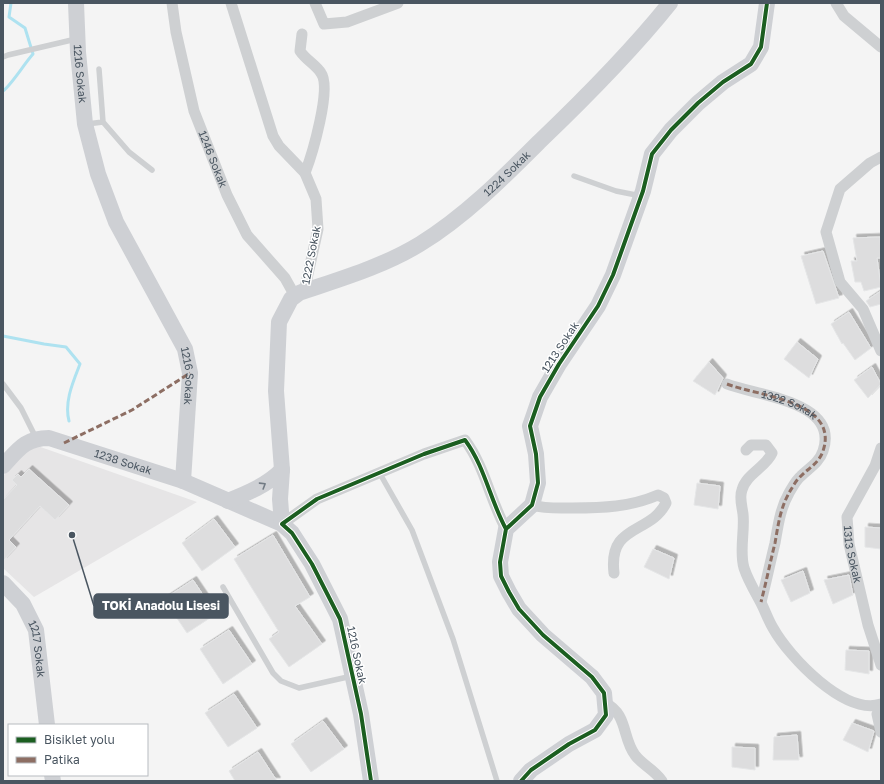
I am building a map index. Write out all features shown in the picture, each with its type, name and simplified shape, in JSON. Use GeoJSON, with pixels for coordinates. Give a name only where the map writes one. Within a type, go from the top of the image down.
{"type":"FeatureCollection","features":[{"type":"Feature","properties":{"kind":"street","name":"1216 Sokak"},"geometry":{"type":"LineString","coordinates":[[76,3],[77,38],[85,124],[98,174],[116,222],[185,349],[190,373],[183,481],[282,524],[292,533],[312,564],[340,619],[361,714],[371,781]]}},
{"type":"Feature","properties":{"kind":"street","name":"1246 Sokak"},"geometry":{"type":"LineString","coordinates":[[172,3],[176,32],[194,110],[227,195],[247,235],[300,294]]}},
{"type":"Feature","properties":{"kind":"street","name":"1222 Sokak"},"geometry":{"type":"LineString","coordinates":[[231,3],[273,136],[279,146],[305,173],[316,199],[318,229],[300,294],[291,299],[279,322],[277,340],[276,391],[282,470],[280,499],[282,524]]}},
{"type":"Feature","properties":{"kind":"street"},"geometry":{"type":"LineString","coordinates":[[315,3],[324,24],[347,22],[398,3]]}},
{"type":"Feature","properties":{"kind":"street","name":"1224 Sokak"},"geometry":{"type":"LineString","coordinates":[[300,294],[361,272],[418,245],[446,227],[509,172],[614,68],[670,3]]}},
{"type":"Feature","properties":{"kind":"street","name":"1213 Sokak"},"geometry":{"type":"LineString","coordinates":[[532,506],[538,483],[536,454],[530,426],[540,397],[559,364],[598,306],[613,275],[641,196],[652,154],[670,130],[723,82],[751,64],[761,47],[767,3]]}},
{"type":"Feature","properties":{"kind":"street"},"geometry":{"type":"LineString","coordinates":[[836,3],[844,16],[881,47]]}},
{"type":"Feature","properties":{"kind":"street"},"geometry":{"type":"LineString","coordinates":[[302,34],[300,51],[305,59],[322,74],[325,84],[315,139],[305,173]]}},
{"type":"Feature","properties":{"kind":"street"},"geometry":{"type":"LineString","coordinates":[[881,157],[870,163],[840,189],[826,232],[840,282],[863,309],[881,351]]}},
{"type":"Feature","properties":{"kind":"street","name":"1322 Sokak"},"geometry":{"type":"LineString","coordinates":[[726,384],[793,403],[807,410],[819,420],[826,433],[823,452],[813,466],[800,477],[789,494],[781,512],[761,602]]}},
{"type":"Feature","properties":{"kind":"street"},"geometry":{"type":"LineString","coordinates":[[3,466],[22,445],[36,438]]}},
{"type":"Feature","properties":{"kind":"street","name":"1238 Sokak"},"geometry":{"type":"LineString","coordinates":[[36,438],[49,438],[183,481]]}},
{"type":"Feature","properties":{"kind":"street"},"geometry":{"type":"LineString","coordinates":[[282,524],[317,499],[424,454],[465,440],[476,454],[496,510],[506,529],[500,562],[501,576],[509,592],[519,608],[543,635],[592,676],[604,693],[606,715],[595,730],[569,744],[531,770],[521,781]]}},
{"type":"Feature","properties":{"kind":"street"},"geometry":{"type":"LineString","coordinates":[[746,450],[751,445],[766,445],[772,453],[770,458],[745,484],[742,489],[741,496],[743,516],[743,566],[773,629],[812,676],[839,695],[861,706],[874,706],[881,704]]}},
{"type":"Feature","properties":{"kind":"street","name":"1313 Sokak"},"geometry":{"type":"LineString","coordinates":[[881,448],[875,466],[847,517],[849,544],[868,625],[881,665]]}},
{"type":"Feature","properties":{"kind":"street"},"geometry":{"type":"LineString","coordinates":[[228,501],[252,492],[273,479],[282,470]]}},
{"type":"Feature","properties":{"kind":"street"},"geometry":{"type":"LineString","coordinates":[[506,529],[532,506],[544,509],[608,508],[634,503],[658,495],[664,498],[666,503],[662,511],[624,536],[616,545],[612,560],[614,573]]}},
{"type":"Feature","properties":{"kind":"street","name":"1217 Sokak"},"geometry":{"type":"LineString","coordinates":[[3,583],[23,604],[36,630],[47,724]]}},
{"type":"Feature","properties":{"kind":"street"},"geometry":{"type":"LineString","coordinates":[[605,703],[614,707],[619,714],[626,729],[629,744],[635,756],[649,766],[662,781]]}},
{"type":"Feature","properties":{"kind":"street"},"geometry":{"type":"LineString","coordinates":[[881,710],[877,714],[881,732]]}},
{"type":"Feature","properties":{"kind":"lane"},"geometry":{"type":"LineString","coordinates":[[3,57],[77,38]]}},
{"type":"Feature","properties":{"kind":"lane"},"geometry":{"type":"LineString","coordinates":[[99,69],[103,122],[129,152],[152,170]]}},
{"type":"Feature","properties":{"kind":"lane"},"geometry":{"type":"LineString","coordinates":[[85,124],[103,122]]}},
{"type":"Feature","properties":{"kind":"lane"},"geometry":{"type":"LineString","coordinates":[[574,176],[616,191],[641,196]]}},
{"type":"Feature","properties":{"kind":"lane"},"geometry":{"type":"LineString","coordinates":[[3,384],[22,408],[36,438]]}},
{"type":"Feature","properties":{"kind":"lane"},"geometry":{"type":"LineString","coordinates":[[380,472],[412,530],[453,639],[497,781]]}},
{"type":"Feature","properties":{"kind":"lane"},"geometry":{"type":"LineString","coordinates":[[223,586],[273,673],[281,681],[299,688],[352,676]]}},
{"type":"Feature","properties":{"kind":"shaded area"},"geometry":{"type":"Polygon","coordinates":[[[32,444],[197,502],[34,597],[3,568],[3,476],[32,444]]]}},
{"type":"Feature","properties":{"kind":"building"},"geometry":{"type":"Polygon","coordinates":[[[880,237],[881,258],[877,258],[881,287],[864,291],[861,282],[855,282],[851,261],[857,261],[853,238],[880,237]]]}},
{"type":"Feature","properties":{"kind":"building"},"geometry":{"type":"Polygon","coordinates":[[[823,251],[839,298],[816,304],[801,256],[823,251]]]}},
{"type":"Feature","properties":{"kind":"building"},"geometry":{"type":"Polygon","coordinates":[[[881,291],[881,304],[870,307],[866,301],[881,291]]]}},
{"type":"Feature","properties":{"kind":"building"},"geometry":{"type":"Polygon","coordinates":[[[849,312],[871,348],[855,360],[843,343],[842,344],[831,324],[849,312]]]}},
{"type":"Feature","properties":{"kind":"building"},"geometry":{"type":"Polygon","coordinates":[[[797,342],[818,359],[809,378],[784,359],[797,342]]]}},
{"type":"Feature","properties":{"kind":"building"},"geometry":{"type":"Polygon","coordinates":[[[709,362],[723,378],[715,395],[693,381],[709,362]]]}},
{"type":"Feature","properties":{"kind":"building"},"geometry":{"type":"Polygon","coordinates":[[[872,367],[881,384],[868,398],[854,380],[872,367]]]}},
{"type":"Feature","properties":{"kind":"building"},"geometry":{"type":"Polygon","coordinates":[[[29,469],[69,505],[55,520],[40,506],[9,540],[16,547],[3,561],[3,500],[17,485],[12,480],[18,474],[21,477],[29,469]]]}},
{"type":"Feature","properties":{"kind":"building"},"geometry":{"type":"Polygon","coordinates":[[[697,483],[720,486],[718,509],[694,505],[697,483]]]}},
{"type":"Feature","properties":{"kind":"building"},"geometry":{"type":"Polygon","coordinates":[[[214,519],[235,547],[202,571],[182,543],[214,519]]]}},
{"type":"Feature","properties":{"kind":"building"},"geometry":{"type":"Polygon","coordinates":[[[865,527],[881,528],[881,549],[865,547],[865,527]]]}},
{"type":"Feature","properties":{"kind":"building"},"geometry":{"type":"Polygon","coordinates":[[[273,535],[310,597],[295,606],[322,644],[289,667],[269,639],[279,632],[234,559],[273,535]]]}},
{"type":"Feature","properties":{"kind":"building"},"geometry":{"type":"Polygon","coordinates":[[[653,549],[674,558],[669,579],[644,567],[653,549]]]}},
{"type":"Feature","properties":{"kind":"building"},"geometry":{"type":"Polygon","coordinates":[[[803,571],[810,593],[791,602],[781,580],[803,571]]]}},
{"type":"Feature","properties":{"kind":"building"},"geometry":{"type":"Polygon","coordinates":[[[849,575],[853,595],[833,604],[824,580],[849,575]]]}},
{"type":"Feature","properties":{"kind":"building"},"geometry":{"type":"Polygon","coordinates":[[[193,580],[216,614],[187,633],[164,599],[193,580]]]}},
{"type":"Feature","properties":{"kind":"building"},"geometry":{"type":"Polygon","coordinates":[[[229,630],[252,664],[223,684],[200,649],[229,630]]]}},
{"type":"Feature","properties":{"kind":"building"},"geometry":{"type":"Polygon","coordinates":[[[846,650],[869,651],[869,674],[845,670],[846,650]]]}},
{"type":"Feature","properties":{"kind":"building"},"geometry":{"type":"Polygon","coordinates":[[[234,694],[257,728],[228,747],[205,713],[234,694]]]}},
{"type":"Feature","properties":{"kind":"building"},"geometry":{"type":"Polygon","coordinates":[[[323,721],[344,749],[311,772],[291,744],[323,721]]]}},
{"type":"Feature","properties":{"kind":"building"},"geometry":{"type":"Polygon","coordinates":[[[852,723],[874,731],[868,752],[843,740],[852,723]]]}},
{"type":"Feature","properties":{"kind":"building"},"geometry":{"type":"Polygon","coordinates":[[[797,735],[799,760],[773,760],[774,737],[797,735]]]}},
{"type":"Feature","properties":{"kind":"building"},"geometry":{"type":"Polygon","coordinates":[[[732,747],[755,748],[755,770],[732,767],[732,747]]]}},
{"type":"Feature","properties":{"kind":"building"},"geometry":{"type":"Polygon","coordinates":[[[258,752],[277,781],[235,781],[229,771],[258,752]]]}},
{"type":"Feature","properties":{"kind":"waterway"},"geometry":{"type":"LineString","coordinates":[[3,91],[33,54],[25,28],[9,17],[11,3]]}},
{"type":"Feature","properties":{"kind":"waterway"},"geometry":{"type":"LineString","coordinates":[[3,336],[66,347],[80,364],[68,399],[69,421]]}},
{"type":"Feature","properties":{"kind":"marked path"},"geometry":{"type":"LineString","coordinates":[[64,443],[132,410],[190,373]]}},
{"type":"Feature","properties":{"kind":"marked path"},"geometry":{"type":"LineString","coordinates":[[727,384],[793,403],[808,411],[819,421],[825,434],[823,451],[821,455],[816,462],[797,480],[783,505],[761,602]]}},
{"type":"Feature","properties":{"kind":"cycle path"},"geometry":{"type":"LineString","coordinates":[[521,781],[531,770],[569,744],[595,730],[606,715],[604,693],[592,677],[543,635],[519,609],[501,576],[500,562],[506,529],[532,505],[538,483],[536,454],[530,426],[540,397],[559,364],[598,306],[613,275],[643,191],[652,154],[671,130],[698,103],[723,82],[751,64],[761,47],[767,3]]}},
{"type":"Feature","properties":{"kind":"cycle path"},"geometry":{"type":"LineString","coordinates":[[371,781],[361,714],[340,619],[312,564],[292,533],[282,524],[317,499],[424,454],[465,440],[478,461],[500,518],[506,529]]}},
{"type":"Feature","properties":{"kind":"place","name":"TOKİ Anadolu Lisesi"},"geometry":{"type":"Point","coordinates":[72,535]}}]}
